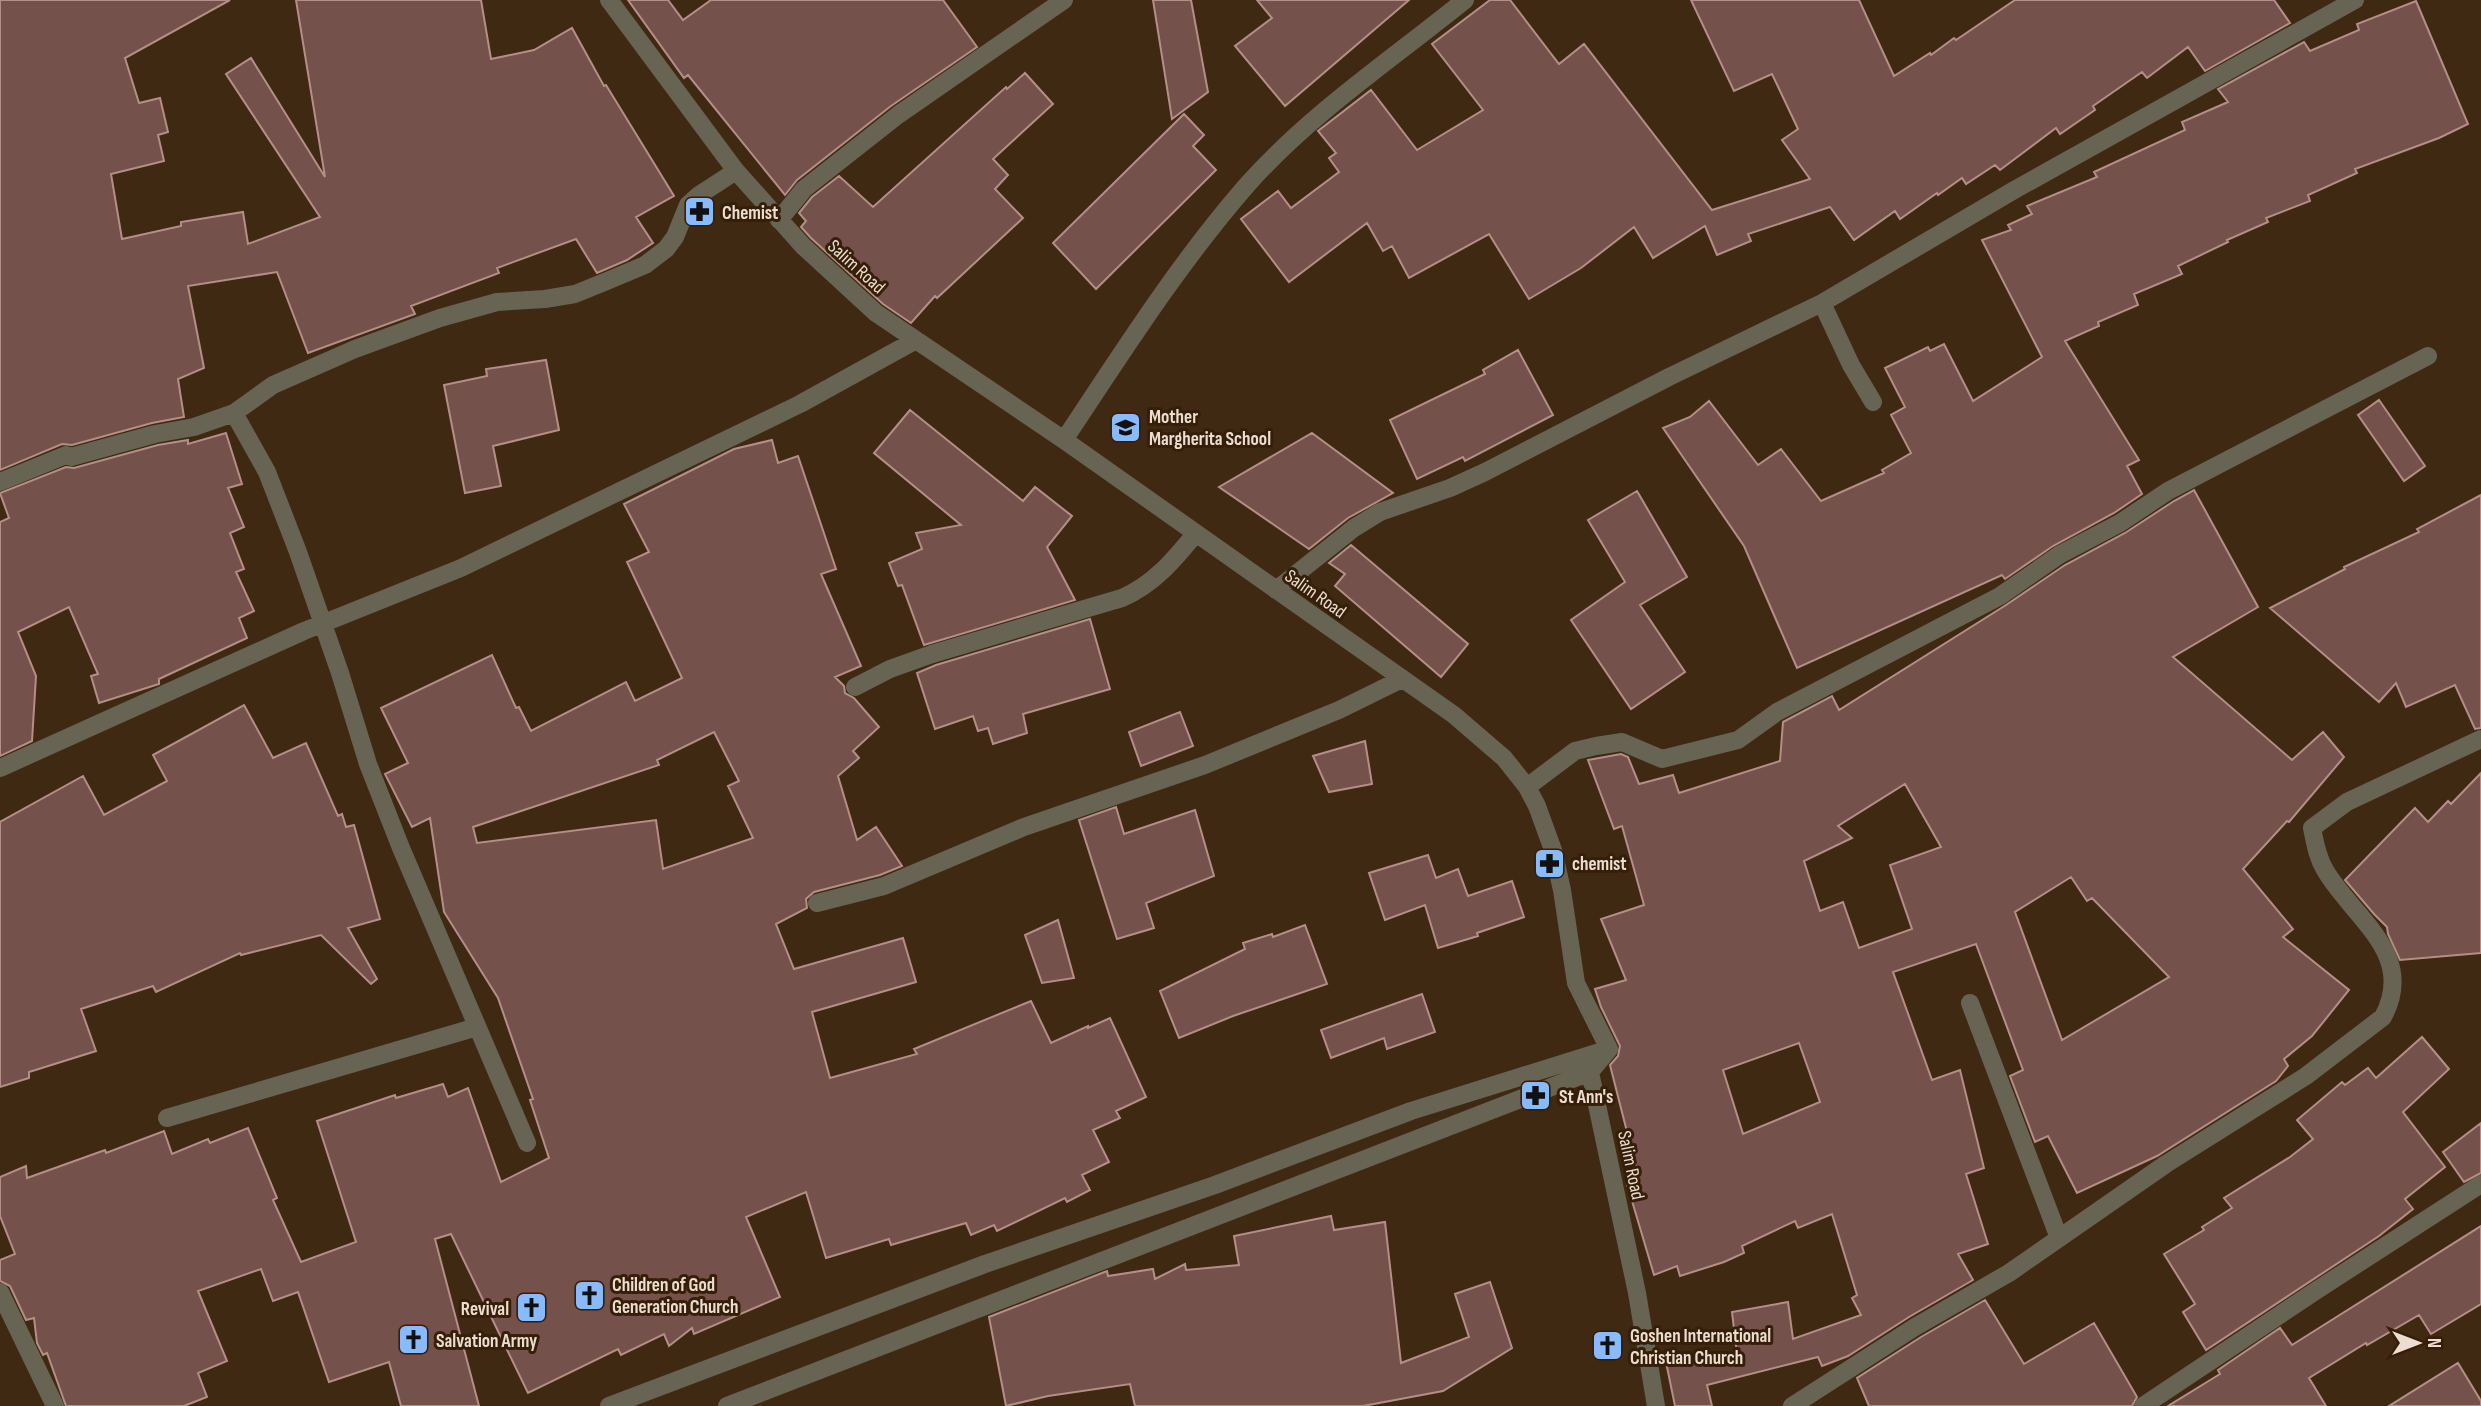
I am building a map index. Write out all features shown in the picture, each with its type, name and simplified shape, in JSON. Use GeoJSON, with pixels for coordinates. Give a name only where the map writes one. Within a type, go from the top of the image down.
{"type":"FeatureCollection","features":[{"type":"Feature","properties":{"kind":"street","name":"Salim Road"},"geometry":{"type":"LineString","coordinates":[[609,0],[736,171],[803,246],[876,313],[1064,440],[1454,715],[1504,758],[1527,787],[1546,827],[1562,890],[1576,983],[1609,1049]]}},
{"type":"Feature","properties":{"kind":"street"},"geometry":{"type":"LineString","coordinates":[[779,219],[804,189],[898,115],[1064,0]]}},
{"type":"Feature","properties":{"kind":"street"},"geometry":{"type":"LineString","coordinates":[[1064,440],[1172,277],[1247,184],[1312,121],[1465,0]]}},
{"type":"Feature","properties":{"kind":"street"},"geometry":{"type":"LineString","coordinates":[[1276,590],[1354,528],[1380,512],[1450,488],[1485,472],[1669,377],[1822,303],[2016,189],[2355,0]]}},
{"type":"Feature","properties":{"kind":"street"},"geometry":{"type":"LineString","coordinates":[[0,482],[66,456],[71,457],[194,426],[234,413],[273,384],[407,329],[497,302],[575,294],[645,265],[666,249],[676,237],[688,205],[736,171]]}},
{"type":"Feature","properties":{"kind":"street"},"geometry":{"type":"LineString","coordinates":[[1822,303],[1873,402]]}},
{"type":"Feature","properties":{"kind":"street"},"geometry":{"type":"LineString","coordinates":[[0,768],[323,624],[485,557],[800,404],[916,340]]}},
{"type":"Feature","properties":{"kind":"street"},"geometry":{"type":"LineString","coordinates":[[1527,787],[1575,751],[1596,746],[1622,742],[1662,760],[1738,740],[1776,712],[2000,596],[2059,555],[2120,523],[2168,491],[2428,356]]}},
{"type":"Feature","properties":{"kind":"street"},"geometry":{"type":"LineString","coordinates":[[234,413],[267,472],[323,624],[368,764],[527,1143]]}},
{"type":"Feature","properties":{"kind":"street"},"geometry":{"type":"LineString","coordinates":[[855,687],[890,669],[932,654],[1140,590],[1168,567],[1196,533]]}},
{"type":"Feature","properties":{"kind":"street"},"geometry":{"type":"LineString","coordinates":[[817,903],[884,887],[1024,827],[1205,765],[1339,709],[1402,679]]}},
{"type":"Feature","properties":{"kind":"street"},"geometry":{"type":"LineString","coordinates":[[1793,1406],[1915,1327],[2009,1273],[2166,1164],[2306,1076],[2383,1017],[2390,1005],[2393,985],[2385,948],[2325,870],[2316,850],[2312,828],[2347,802],[2481,739]]}},
{"type":"Feature","properties":{"kind":"street"},"geometry":{"type":"LineString","coordinates":[[1970,1003],[2059,1238]]}},
{"type":"Feature","properties":{"kind":"street"},"geometry":{"type":"LineString","coordinates":[[167,1118],[477,1027]]}},
{"type":"Feature","properties":{"kind":"street"},"geometry":{"type":"LineString","coordinates":[[727,1406],[1590,1072],[1609,1049]]}},
{"type":"Feature","properties":{"kind":"street"},"geometry":{"type":"LineString","coordinates":[[609,1406],[985,1264],[1215,1185],[1411,1111],[1609,1049]]}},
{"type":"Feature","properties":{"kind":"street","name":"Salim Road"},"geometry":{"type":"LineString","coordinates":[[1590,1072],[1637,1293],[1656,1406]]}},
{"type":"Feature","properties":{"kind":"street"},"geometry":{"type":"LineString","coordinates":[[2154,1403],[2481,1184]]}},
{"type":"Feature","properties":{"kind":"street"},"geometry":{"type":"LineString","coordinates":[[0,1292],[55,1406]]}},
{"type":"Feature","properties":{"kind":"building"},"geometry":{"type":"Polygon","coordinates":[[[0,0],[230,0],[125,58],[139,103],[160,98],[168,132],[158,135],[164,161],[111,174],[122,239],[181,226],[181,222],[243,212],[248,244],[320,217],[226,74],[251,58],[325,177],[296,0],[481,0],[491,59],[534,50],[572,28],[604,86],[606,85],[674,196],[636,217],[653,243],[627,260],[597,273],[576,239],[497,268],[499,273],[411,306],[415,314],[308,353],[277,272],[188,286],[204,368],[178,379],[184,417],[72,445],[62,444],[0,470],[0,0]]]}},
{"type":"Feature","properties":{"kind":"building"},"geometry":{"type":"Polygon","coordinates":[[[628,0],[668,0],[683,20],[711,0],[943,0],[977,47],[891,106],[797,180],[785,195],[688,75],[684,78],[628,0]]]}},
{"type":"Feature","properties":{"kind":"building"},"geometry":{"type":"Polygon","coordinates":[[[1153,0],[1191,0],[1208,92],[1172,119],[1153,0]]]}},
{"type":"Feature","properties":{"kind":"building"},"geometry":{"type":"Polygon","coordinates":[[[1257,0],[1409,0],[1285,106],[1235,46],[1272,18],[1257,0]]]}},
{"type":"Feature","properties":{"kind":"building"},"geometry":{"type":"Polygon","coordinates":[[[1490,0],[1510,0],[1559,64],[1584,44],[1712,210],[1810,179],[1782,140],[1798,129],[1772,74],[1734,91],[1691,0],[1859,0],[1894,76],[1954,38],[1956,40],[2015,0],[2274,0],[2290,23],[2205,71],[2188,47],[2147,78],[2142,72],[2093,106],[2095,110],[2060,134],[2056,128],[2000,170],[1995,165],[1966,184],[1962,178],[1900,219],[1895,211],[1854,240],[1830,207],[1748,234],[1751,241],[1717,255],[1705,226],[1653,258],[1634,227],[1581,268],[1529,299],[1489,234],[1409,278],[1392,246],[1383,251],[1367,223],[1289,282],[1241,219],[1278,191],[1291,208],[1339,172],[1329,158],[1336,153],[1318,131],[1371,90],[1417,150],[1483,110],[1432,44],[1490,0]]]}},
{"type":"Feature","properties":{"kind":"building"},"geometry":{"type":"Polygon","coordinates":[[[2416,1],[2468,124],[2439,138],[2355,169],[2357,173],[2308,195],[2310,201],[2266,218],[2268,222],[2178,266],[2182,274],[2134,294],[2138,305],[2098,322],[2099,326],[2065,341],[2139,460],[2127,466],[2142,494],[2114,513],[2053,546],[2005,579],[2002,575],[1797,668],[1744,546],[1663,428],[1690,417],[1709,401],[1758,465],[1781,449],[1821,501],[1884,473],[1882,470],[1911,453],[1891,415],[1905,407],[1885,368],[1928,347],[1930,351],[1944,344],[1973,401],[2042,357],[1982,240],[2011,230],[2008,225],[2032,214],[2027,206],[2097,177],[2094,172],[2185,130],[2182,122],[2228,102],[2218,89],[2304,42],[2310,51],[2359,30],[2357,24],[2416,1]]]}},
{"type":"Feature","properties":{"kind":"building"},"geometry":{"type":"Polygon","coordinates":[[[1025,73],[1053,104],[993,159],[1008,175],[995,189],[1023,218],[937,298],[935,296],[911,323],[883,304],[811,238],[801,227],[806,221],[799,213],[812,197],[839,176],[873,207],[1025,73]]]}},
{"type":"Feature","properties":{"kind":"building"},"geometry":{"type":"Polygon","coordinates":[[[1184,114],[1204,135],[1193,146],[1216,170],[1096,289],[1053,243],[1184,114]]]}},
{"type":"Feature","properties":{"kind":"building"},"geometry":{"type":"Polygon","coordinates":[[[1518,350],[1553,415],[1465,461],[1463,457],[1417,479],[1390,420],[1485,374],[1483,370],[1518,350]]]}},
{"type":"Feature","properties":{"kind":"building"},"geometry":{"type":"Polygon","coordinates":[[[546,360],[559,430],[493,446],[501,486],[465,493],[444,385],[487,376],[486,369],[546,360]]]}},
{"type":"Feature","properties":{"kind":"building"},"geometry":{"type":"Polygon","coordinates":[[[2379,400],[2425,466],[2404,481],[2358,415],[2379,400]]]}},
{"type":"Feature","properties":{"kind":"building"},"geometry":{"type":"Polygon","coordinates":[[[910,410],[1023,501],[1035,487],[1072,516],[1047,547],[1075,600],[924,645],[902,585],[898,586],[889,563],[922,549],[916,533],[961,525],[874,453],[910,410]]]}},
{"type":"Feature","properties":{"kind":"building"},"geometry":{"type":"Polygon","coordinates":[[[226,433],[242,484],[228,488],[244,527],[230,533],[244,569],[236,572],[254,611],[239,618],[247,638],[159,679],[159,684],[99,703],[91,676],[98,674],[69,607],[18,632],[36,676],[32,741],[0,756],[0,522],[9,518],[0,493],[66,467],[74,468],[158,445],[188,440],[188,444],[226,433]]]}},
{"type":"Feature","properties":{"kind":"building"},"geometry":{"type":"Polygon","coordinates":[[[1312,433],[1393,493],[1348,518],[1309,549],[1219,487],[1312,433]]]}},
{"type":"Feature","properties":{"kind":"building"},"geometry":{"type":"Polygon","coordinates":[[[772,440],[778,463],[798,456],[836,569],[821,574],[861,666],[835,677],[844,686],[845,693],[854,698],[879,727],[853,751],[859,758],[838,776],[857,840],[876,827],[902,866],[880,875],[814,892],[806,899],[807,908],[776,924],[794,969],[903,938],[916,982],[812,1012],[830,1078],[917,1054],[914,1049],[1031,1001],[1051,1043],[1110,1018],[1146,1097],[1116,1111],[1120,1118],[1093,1130],[1109,1162],[1082,1175],[1090,1190],[1067,1202],[1065,1198],[997,1231],[994,1225],[971,1235],[966,1223],[891,1245],[889,1239],[826,1258],[806,1192],[746,1217],[780,1297],[694,1334],[692,1328],[669,1346],[664,1334],[621,1355],[618,1349],[528,1393],[451,1234],[435,1239],[479,1406],[401,1406],[389,1362],[329,1382],[298,1292],[273,1301],[261,1269],[198,1291],[227,1361],[198,1373],[207,1397],[184,1406],[66,1406],[47,1353],[43,1355],[37,1343],[34,1318],[26,1320],[10,1286],[0,1281],[0,1260],[15,1254],[0,1216],[0,1177],[26,1166],[27,1178],[164,1131],[172,1154],[208,1139],[210,1143],[248,1128],[277,1198],[273,1200],[301,1262],[356,1242],[317,1121],[395,1095],[396,1098],[443,1084],[448,1097],[468,1088],[501,1182],[549,1158],[530,1100],[533,1099],[498,998],[444,912],[430,818],[412,827],[385,774],[408,763],[381,708],[492,655],[516,708],[519,707],[531,731],[626,682],[635,701],[682,678],[627,562],[649,552],[624,504],[734,449],[772,440]],[[714,732],[657,760],[659,765],[473,827],[477,843],[656,820],[663,869],[753,838],[728,786],[739,781],[714,732]]]}},
{"type":"Feature","properties":{"kind":"building"},"geometry":{"type":"Polygon","coordinates":[[[2194,490],[2258,607],[2173,657],[2292,760],[2323,732],[2344,757],[2289,822],[2287,821],[2243,869],[2293,929],[2283,937],[2349,990],[2312,1036],[2284,1059],[2288,1066],[2276,1081],[2157,1156],[2077,1193],[2048,1136],[2035,1142],[2010,1076],[2023,1070],[1976,944],[1893,972],[1932,1080],[1960,1070],[1984,1168],[1966,1174],[1988,1244],[1958,1254],[1973,1280],[1848,1356],[1822,1366],[1818,1357],[1707,1385],[1712,1406],[1675,1406],[1666,1362],[1737,1354],[1732,1312],[1788,1302],[1793,1339],[1861,1315],[1852,1298],[1857,1295],[1832,1214],[1798,1228],[1795,1221],[1742,1246],[1744,1253],[1724,1262],[1680,1276],[1677,1266],[1654,1275],[1627,1184],[1639,1179],[1610,1065],[1618,1056],[1620,1046],[1595,989],[1626,980],[1601,919],[1644,905],[1622,826],[1614,829],[1588,760],[1621,754],[1628,757],[1639,784],[1673,775],[1679,793],[1780,761],[1783,722],[1832,696],[1839,710],[2065,565],[2125,533],[2194,490]],[[1905,784],[1838,826],[1852,838],[1804,861],[1820,911],[1843,902],[1859,948],[1912,929],[1890,865],[1941,847],[1905,784]],[[2071,877],[2015,912],[2062,1040],[2169,977],[2092,898],[2087,901],[2071,877]],[[1799,1043],[1723,1070],[1743,1134],[1820,1102],[1799,1043]]]}},
{"type":"Feature","properties":{"kind":"building"},"geometry":{"type":"Polygon","coordinates":[[[1637,491],[1687,577],[1640,605],[1685,672],[1631,709],[1571,620],[1625,582],[1588,520],[1637,491]]]}},
{"type":"Feature","properties":{"kind":"building"},"geometry":{"type":"Polygon","coordinates":[[[2481,495],[2481,728],[2475,729],[2455,685],[2406,707],[2396,683],[2379,702],[2270,608],[2345,569],[2344,567],[2419,532],[2417,529],[2481,495]]]}},
{"type":"Feature","properties":{"kind":"building"},"geometry":{"type":"Polygon","coordinates":[[[1351,545],[1468,644],[1441,677],[1335,586],[1345,574],[1329,563],[1351,545]]]}},
{"type":"Feature","properties":{"kind":"building"},"geometry":{"type":"Polygon","coordinates":[[[1090,619],[1110,689],[1023,714],[1027,733],[993,744],[988,728],[978,731],[973,716],[935,729],[917,673],[1090,619]]]}},
{"type":"Feature","properties":{"kind":"building"},"geometry":{"type":"Polygon","coordinates":[[[244,705],[273,758],[306,743],[338,816],[342,814],[346,827],[354,825],[380,919],[348,928],[377,979],[371,984],[321,935],[241,955],[240,953],[156,992],[153,986],[81,1009],[96,1051],[29,1072],[29,1078],[0,1087],[0,822],[83,776],[104,815],[167,781],[153,755],[244,705]]]}},
{"type":"Feature","properties":{"kind":"building"},"geometry":{"type":"Polygon","coordinates":[[[1180,712],[1193,746],[1141,766],[1129,732],[1180,712]]]}},
{"type":"Feature","properties":{"kind":"building"},"geometry":{"type":"Polygon","coordinates":[[[1365,741],[1372,784],[1329,792],[1313,756],[1365,741]]]}},
{"type":"Feature","properties":{"kind":"building"},"geometry":{"type":"Polygon","coordinates":[[[2481,773],[2481,953],[2400,960],[2387,927],[2345,880],[2415,808],[2428,822],[2448,801],[2451,804],[2481,773]]]}},
{"type":"Feature","properties":{"kind":"building"},"geometry":{"type":"Polygon","coordinates":[[[1116,807],[1124,834],[1195,810],[1214,876],[1146,903],[1154,928],[1117,939],[1079,820],[1116,807]]]}},
{"type":"Feature","properties":{"kind":"building"},"geometry":{"type":"Polygon","coordinates":[[[1428,855],[1436,878],[1458,869],[1468,896],[1512,881],[1524,917],[1477,933],[1478,936],[1438,948],[1425,905],[1385,920],[1369,873],[1428,855]]]}},
{"type":"Feature","properties":{"kind":"building"},"geometry":{"type":"Polygon","coordinates":[[[1058,920],[1074,978],[1042,983],[1025,935],[1058,920]]]}},
{"type":"Feature","properties":{"kind":"building"},"geometry":{"type":"Polygon","coordinates":[[[1305,925],[1327,984],[1233,1016],[1179,1038],[1160,991],[1245,949],[1243,943],[1272,934],[1273,937],[1305,925]]]}},
{"type":"Feature","properties":{"kind":"building"},"geometry":{"type":"Polygon","coordinates":[[[1422,994],[1435,1032],[1387,1049],[1384,1038],[1331,1058],[1321,1030],[1422,994]]]}},
{"type":"Feature","properties":{"kind":"building"},"geometry":{"type":"Polygon","coordinates":[[[2422,1037],[2449,1069],[2403,1112],[2445,1167],[2405,1199],[2413,1209],[2379,1236],[2206,1350],[2183,1312],[2195,1304],[2164,1254],[2204,1230],[2202,1227],[2232,1208],[2224,1198],[2290,1157],[2313,1139],[2297,1120],[2342,1082],[2345,1085],[2368,1068],[2376,1078],[2422,1037]]]}},
{"type":"Feature","properties":{"kind":"building"},"geometry":{"type":"Polygon","coordinates":[[[2481,1123],[2481,1173],[2464,1182],[2443,1152],[2481,1123]]]}},
{"type":"Feature","properties":{"kind":"building"},"geometry":{"type":"Polygon","coordinates":[[[1331,1216],[1334,1230],[1385,1222],[1401,1363],[1469,1337],[1455,1294],[1490,1282],[1512,1348],[1443,1391],[1363,1406],[1135,1406],[1130,1384],[1048,1396],[1006,1406],[989,1317],[1107,1271],[1108,1276],[1153,1269],[1155,1279],[1185,1264],[1186,1270],[1239,1265],[1234,1236],[1331,1216]]]}},
{"type":"Feature","properties":{"kind":"building"},"geometry":{"type":"Polygon","coordinates":[[[2481,1226],[2481,1304],[2431,1334],[2419,1315],[2309,1378],[2326,1406],[2168,1406],[2220,1374],[2218,1370],[2280,1328],[2292,1345],[2481,1226]]]}},
{"type":"Feature","properties":{"kind":"building"},"geometry":{"type":"Polygon","coordinates":[[[1985,1300],[2024,1364],[2094,1323],[2137,1397],[2132,1406],[1869,1406],[1857,1378],[1985,1300]]]}},
{"type":"Feature","properties":{"kind":"building"},"geometry":{"type":"Polygon","coordinates":[[[2458,1363],[2481,1401],[2481,1406],[2389,1406],[2458,1363]]]}},
{"type":"Feature","properties":{"kind":"place","name":"Chemist"},"geometry":{"type":"Point","coordinates":[699,212]}},
{"type":"Feature","properties":{"kind":"place","name":"Mother Margherita School"},"geometry":{"type":"Point","coordinates":[1126,427]}},
{"type":"Feature","properties":{"kind":"place","name":"chemist"},"geometry":{"type":"Point","coordinates":[1549,863]}},
{"type":"Feature","properties":{"kind":"place","name":"St Ann's"},"geometry":{"type":"Point","coordinates":[1536,1096]}},
{"type":"Feature","properties":{"kind":"place","name":"Children of God Generation Church"},"geometry":{"type":"Point","coordinates":[589,1295]}},
{"type":"Feature","properties":{"kind":"place","name":"Revival"},"geometry":{"type":"Point","coordinates":[532,1308]}},
{"type":"Feature","properties":{"kind":"place","name":"Salvation Army"},"geometry":{"type":"Point","coordinates":[413,1340]}},
{"type":"Feature","properties":{"kind":"place","name":"Goshen International Christian Church"},"geometry":{"type":"Point","coordinates":[1607,1346]}}]}
